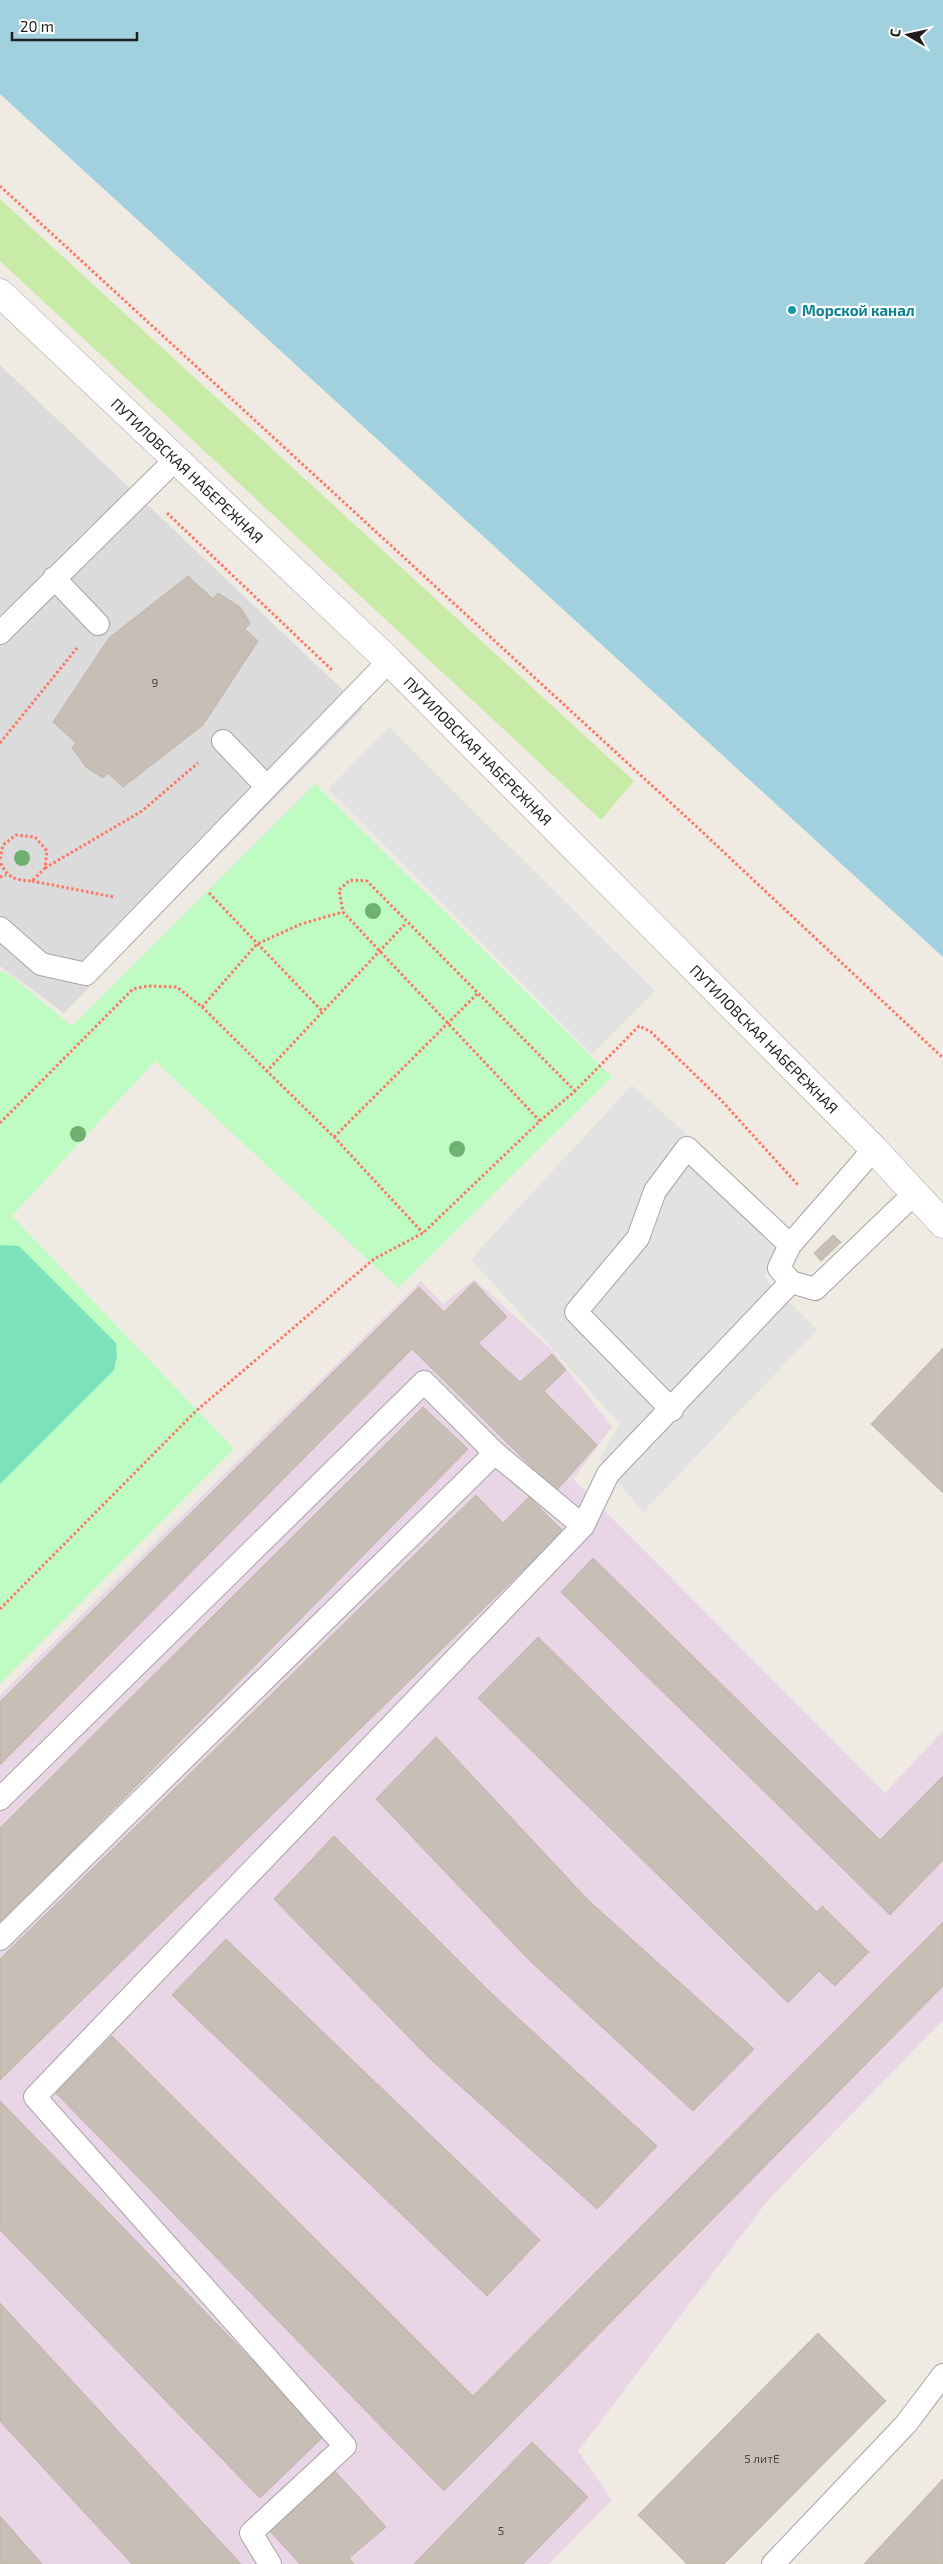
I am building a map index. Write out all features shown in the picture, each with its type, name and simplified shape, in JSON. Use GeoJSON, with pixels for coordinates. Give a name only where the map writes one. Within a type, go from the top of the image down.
{"type":"FeatureCollection","features":[{"type":"Feature","properties":{"kind":"street","name":"ПУТИЛОВСКАЯ НАБЕРЕЖНАЯ"},"geometry":{"type":"LineString","coordinates":[[0,293],[389,661],[874,1149],[943,1224]]}},
{"type":"Feature","properties":{"kind":"lane"},"geometry":{"type":"LineString","coordinates":[[0,633],[176,459]]}},
{"type":"Feature","properties":{"kind":"lane"},"geometry":{"type":"LineString","coordinates":[[54,578],[98,624]]}},
{"type":"Feature","properties":{"kind":"lane"},"geometry":{"type":"LineString","coordinates":[[0,928],[41,964],[86,974],[389,661]]}},
{"type":"Feature","properties":{"kind":"lane"},"geometry":{"type":"LineString","coordinates":[[222,741],[267,787]]}},
{"type":"Feature","properties":{"kind":"lane"},"geometry":{"type":"LineString","coordinates":[[672,1410],[576,1312],[638,1238],[655,1191],[687,1148],[790,1245]]}},
{"type":"Feature","properties":{"kind":"lane"},"geometry":{"type":"LineString","coordinates":[[874,1149],[790,1245],[779,1268],[791,1282],[815,1289],[915,1193]]}},
{"type":"Feature","properties":{"kind":"lane"},"geometry":{"type":"LineString","coordinates":[[270,2564],[251,2533],[345,2446],[35,2097],[583,1526],[608,1474],[672,1410],[791,1282]]}},
{"type":"Feature","properties":{"kind":"lane"},"geometry":{"type":"LineString","coordinates":[[0,1799],[424,1382],[496,1453],[583,1526]]}},
{"type":"Feature","properties":{"kind":"lane"},"geometry":{"type":"LineString","coordinates":[[0,1939],[496,1453]]}},
{"type":"Feature","properties":{"kind":"lane"},"geometry":{"type":"LineString","coordinates":[[773,2564],[906,2424],[943,2375]]}},
{"type":"Feature","properties":{"kind":"path"},"geometry":{"type":"LineString","coordinates":[[0,186],[697,827],[943,1058]]}},
{"type":"Feature","properties":{"kind":"path"},"geometry":{"type":"LineString","coordinates":[[143,490],[357,694]]}},
{"type":"Feature","properties":{"kind":"path"},"geometry":{"type":"LineString","coordinates":[[0,743],[98,624]]}},
{"type":"Feature","properties":{"kind":"path"},"geometry":{"type":"LineString","coordinates":[[32,881],[46,868],[142,811],[222,741]]}},
{"type":"Feature","properties":{"kind":"path"},"geometry":{"type":"LineString","coordinates":[[46,868],[47,851],[35,837],[16,835],[2,844],[0,861],[6,875],[15,880],[32,881],[154,904]]}},
{"type":"Feature","properties":{"kind":"path"},"geometry":{"type":"LineString","coordinates":[[186,870],[323,1012]]}},
{"type":"Feature","properties":{"kind":"path"},"geometry":{"type":"LineString","coordinates":[[0,877],[6,875]]}},
{"type":"Feature","properties":{"kind":"path"},"geometry":{"type":"LineString","coordinates":[[540,1121],[343,912],[339,890],[350,880],[366,881],[575,1091]]}},
{"type":"Feature","properties":{"kind":"path"},"geometry":{"type":"LineString","coordinates":[[202,1007],[257,944],[300,924],[343,912]]}},
{"type":"Feature","properties":{"kind":"path"},"geometry":{"type":"LineString","coordinates":[[266,1072],[406,923]]}},
{"type":"Feature","properties":{"kind":"path"},"geometry":{"type":"LineString","coordinates":[[0,1123],[133,989],[148,986],[177,987],[202,1007],[334,1137],[423,1232]]}},
{"type":"Feature","properties":{"kind":"path"},"geometry":{"type":"LineString","coordinates":[[334,1137],[477,994]]}},
{"type":"Feature","properties":{"kind":"path"},"geometry":{"type":"LineString","coordinates":[[0,1609],[196,1411],[374,1259],[423,1232],[540,1121],[575,1091],[639,1026],[651,1032],[721,1100],[820,1211]]}},
{"type":"Feature","properties":{"kind":"shaded area"},"geometry":{"type":"Polygon","coordinates":[[[0,365],[363,709],[64,1013],[0,966],[0,365]]]}},
{"type":"Feature","properties":{"kind":"shaded area"},"geometry":{"type":"Polygon","coordinates":[[[389,727],[655,991],[593,1054],[328,789],[389,727]]]}},
{"type":"Feature","properties":{"kind":"shaded area"},"geometry":{"type":"Polygon","coordinates":[[[632,1085],[794,1232],[764,1277],[817,1330],[643,1512],[599,1459],[620,1424],[471,1259],[632,1085]]]}},
{"type":"Feature","properties":{"kind":"shaded area"},"geometry":{"type":"Polygon","coordinates":[[[474,1279],[552,1350],[612,1427],[573,1479],[885,1793],[943,1731],[943,2020],[769,2199],[578,2451],[612,2500],[549,2564],[0,2564],[0,1695],[421,1281],[443,1304],[474,1279]]]}},
{"type":"Feature","properties":{"kind":"green space"},"geometry":{"type":"Polygon","coordinates":[[[0,199],[634,781],[601,820],[0,261],[0,199]]]}},
{"type":"Feature","properties":{"kind":"green space"},"geometry":{"type":"Polygon","coordinates":[[[315,784],[612,1077],[398,1288],[155,1061],[12,1216],[234,1449],[0,1684],[0,971],[10,975],[72,1026],[315,784]]]}},
{"type":"Feature","properties":{"kind":"green space"},"geometry":{"type":"Polygon","coordinates":[[[0,1245],[19,1246],[116,1343],[117,1356],[114,1370],[0,1484],[0,1245]]]}},
{"type":"Feature","properties":{"kind":"water","name":"Морской канал"},"geometry":{"type":"Polygon","coordinates":[[[0,0],[943,0],[943,957],[0,94],[0,0]]]}},
{"type":"Feature","properties":{"kind":"building"},"geometry":{"type":"Polygon","coordinates":[[[188,576],[213,599],[218,593],[240,607],[250,623],[245,629],[258,641],[203,725],[123,787],[108,773],[103,778],[86,767],[72,748],[76,743],[53,722],[109,638],[188,576]]]}},
{"type":"Feature","properties":{"kind":"building"},"geometry":{"type":"Polygon","coordinates":[[[833,1235],[841,1242],[821,1261],[814,1253],[833,1235]]]}},
{"type":"Feature","properties":{"kind":"building"},"geometry":{"type":"Polygon","coordinates":[[[474,1282],[507,1317],[478,1343],[520,1382],[552,1354],[566,1370],[544,1391],[597,1445],[556,1491],[412,1349],[0,1765],[0,1702],[419,1287],[444,1312],[474,1282]]]}},
{"type":"Feature","properties":{"kind":"building"},"geometry":{"type":"Polygon","coordinates":[[[943,1348],[943,1493],[871,1424],[943,1348]]]}},
{"type":"Feature","properties":{"kind":"building"},"geometry":{"type":"Polygon","coordinates":[[[423,1407],[468,1449],[0,1924],[0,1828],[423,1407]]]}},
{"type":"Feature","properties":{"kind":"building"},"geometry":{"type":"Polygon","coordinates":[[[476,1495],[503,1523],[529,1497],[563,1531],[0,2080],[0,1959],[476,1495]]]}},
{"type":"Feature","properties":{"kind":"building"},"geometry":{"type":"Polygon","coordinates":[[[593,1558],[880,1840],[943,1776],[943,1860],[890,1915],[561,1592],[593,1558]]]}},
{"type":"Feature","properties":{"kind":"building"},"geometry":{"type":"Polygon","coordinates":[[[538,1637],[817,1912],[822,1906],[869,1952],[835,1986],[819,1971],[788,2003],[478,1698],[538,1637]]]}},
{"type":"Feature","properties":{"kind":"building"},"geometry":{"type":"Polygon","coordinates":[[[436,1737],[588,1900],[754,2049],[693,2111],[529,1960],[376,1799],[436,1737]]]}},
{"type":"Feature","properties":{"kind":"building"},"geometry":{"type":"Polygon","coordinates":[[[334,1836],[491,1993],[657,2146],[597,2209],[428,2057],[274,1899],[334,1836]]]}},
{"type":"Feature","properties":{"kind":"building"},"geometry":{"type":"Polygon","coordinates":[[[943,1922],[943,1986],[444,2491],[56,2093],[112,2036],[473,2396],[943,1922]]]}},
{"type":"Feature","properties":{"kind":"building"},"geometry":{"type":"Polygon","coordinates":[[[226,1939],[540,2240],[487,2296],[172,1995],[226,1939]]]}},
{"type":"Feature","properties":{"kind":"building"},"geometry":{"type":"Polygon","coordinates":[[[0,2101],[325,2435],[260,2498],[0,2230],[0,2101]]]}},
{"type":"Feature","properties":{"kind":"building"},"geometry":{"type":"Polygon","coordinates":[[[0,2303],[241,2564],[132,2564],[0,2421],[0,2303]]]}},
{"type":"Feature","properties":{"kind":"building"},"geometry":{"type":"Polygon","coordinates":[[[818,2333],[886,2401],[724,2564],[687,2564],[638,2515],[818,2333]]]}},
{"type":"Feature","properties":{"kind":"building"},"geometry":{"type":"Polygon","coordinates":[[[532,2442],[588,2497],[523,2564],[414,2564],[532,2442]]]}},
{"type":"Feature","properties":{"kind":"building"},"geometry":{"type":"Polygon","coordinates":[[[334,2470],[386,2527],[349,2558],[354,2564],[300,2564],[269,2530],[334,2470]]]}},
{"type":"Feature","properties":{"kind":"building"},"geometry":{"type":"Polygon","coordinates":[[[943,2479],[943,2564],[864,2564],[943,2479]]]}},
{"type":"Feature","properties":{"kind":"building"},"geometry":{"type":"Polygon","coordinates":[[[0,2516],[42,2564],[0,2564],[0,2516]]]}},
{"type":"Feature","properties":{"kind":"place","name":"Морской канал"},"geometry":{"type":"Point","coordinates":[792,310]}}]}
